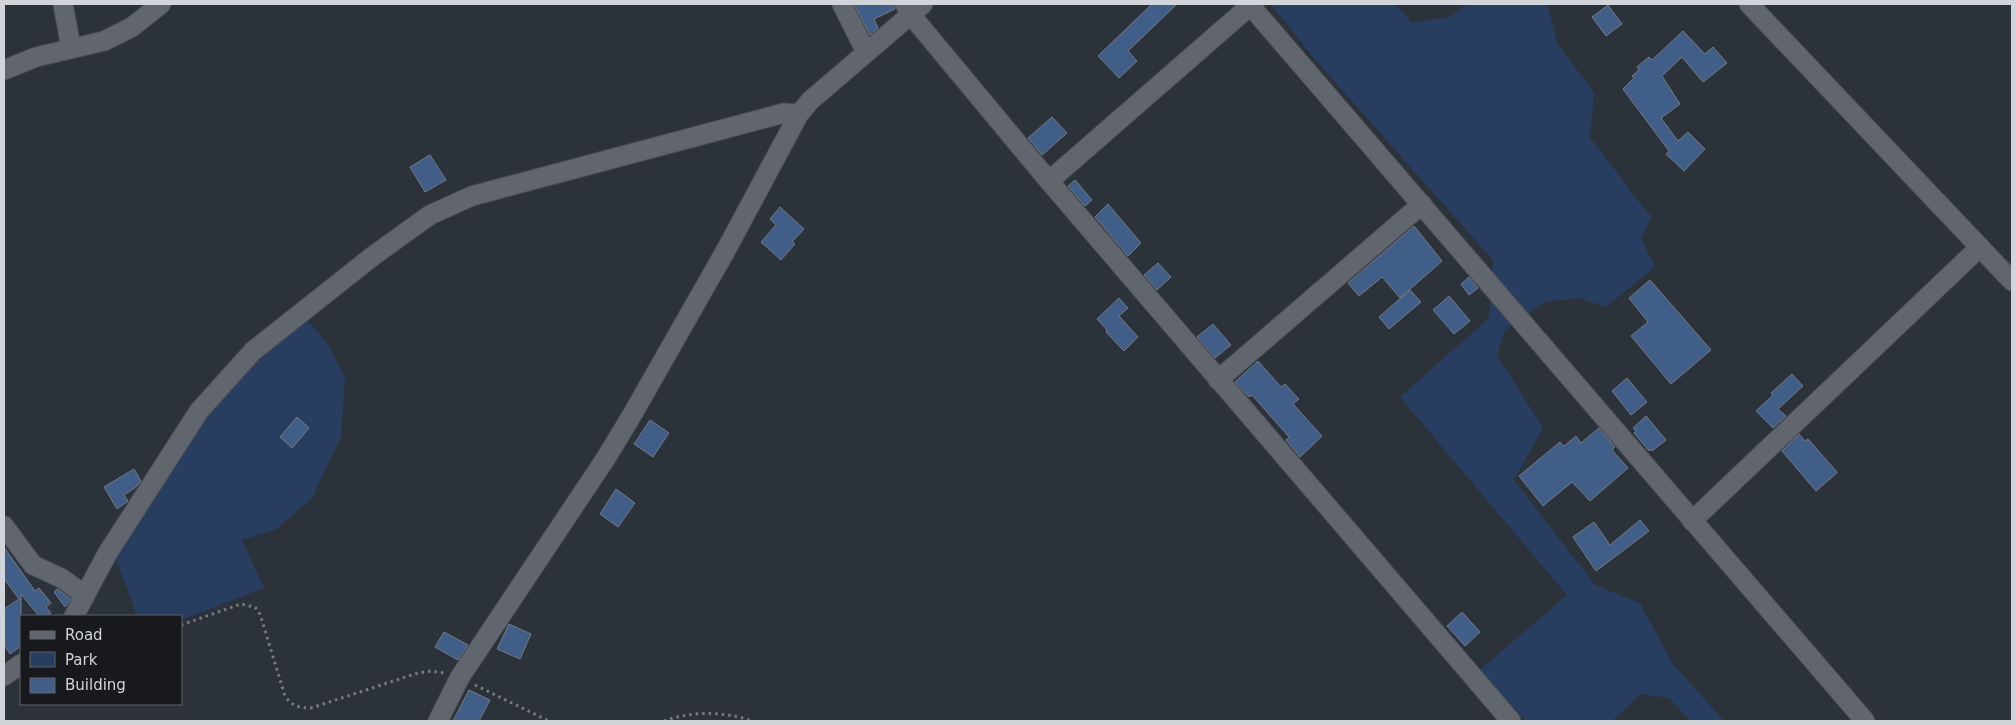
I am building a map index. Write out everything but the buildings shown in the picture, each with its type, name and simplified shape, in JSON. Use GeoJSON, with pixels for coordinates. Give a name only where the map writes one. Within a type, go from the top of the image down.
{"type":"FeatureCollection","features":[{"type":"Feature","properties":{"kind":"street"},"geometry":{"type":"LineString","coordinates":[[63,4],[71,48]]}},
{"type":"Feature","properties":{"kind":"street"},"geometry":{"type":"LineString","coordinates":[[4,70],[36,57],[104,41],[132,27],[161,4]]}},
{"type":"Feature","properties":{"kind":"street"},"geometry":{"type":"LineString","coordinates":[[842,4],[866,52]]}},
{"type":"Feature","properties":{"kind":"street"},"geometry":{"type":"LineString","coordinates":[[1749,4],[2012,281]]}},
{"type":"Feature","properties":{"kind":"street"},"geometry":{"type":"LineString","coordinates":[[1049,181],[1250,5],[1865,721]]}},
{"type":"Feature","properties":{"kind":"street"},"geometry":{"type":"LineString","coordinates":[[438,721],[460,677],[606,458],[668,353],[799,114],[811,100],[866,52],[913,7],[1049,181],[1511,721]]}},
{"type":"Feature","properties":{"kind":"street"},"geometry":{"type":"LineString","coordinates":[[75,615],[107,554],[199,412],[253,351],[373,256],[430,215],[472,196],[784,113],[799,114]]}},
{"type":"Feature","properties":{"kind":"street"},"geometry":{"type":"LineString","coordinates":[[1218,380],[1422,204]]}},
{"type":"Feature","properties":{"kind":"street"},"geometry":{"type":"LineString","coordinates":[[1692,521],[1980,247]]}},
{"type":"Feature","properties":{"kind":"street"},"geometry":{"type":"LineString","coordinates":[[4,526],[33,565],[61,578],[85,595]]}},
{"type":"Feature","properties":{"kind":"street"},"geometry":{"type":"LineString","coordinates":[[4,676],[20,665]]}},
{"type":"Feature","properties":{"kind":"path"},"geometry":{"type":"LineString","coordinates":[[182,625],[241,604],[255,606],[260,614],[285,696],[293,705],[298,707],[311,708],[418,673],[440,672],[460,677],[548,721]]}},
{"type":"Feature","properties":{"kind":"path"},"geometry":{"type":"LineString","coordinates":[[664,721],[690,714],[713,713],[740,717],[752,721]]}},
{"type":"Feature","properties":{"kind":"green space"},"geometry":{"type":"Polygon","coordinates":[[[1271,4],[1395,4],[1412,23],[1449,17],[1467,4],[1545,4],[1549,9],[1557,43],[1594,93],[1590,138],[1652,217],[1641,238],[1655,267],[1606,307],[1579,298],[1545,302],[1505,330],[1497,355],[1543,428],[1514,480],[1595,585],[1640,603],[1672,663],[1724,721],[1691,721],[1669,698],[1641,694],[1612,721],[1525,721],[1480,670],[1567,595],[1400,397],[1489,318],[1493,260],[1311,55],[1271,4]]]}},
{"type":"Feature","properties":{"kind":"green space"},"geometry":{"type":"Polygon","coordinates":[[[306,318],[327,343],[345,378],[341,437],[312,498],[275,530],[242,540],[264,588],[182,620],[182,615],[137,615],[115,556],[206,417],[258,356],[306,318]]]}}]}
